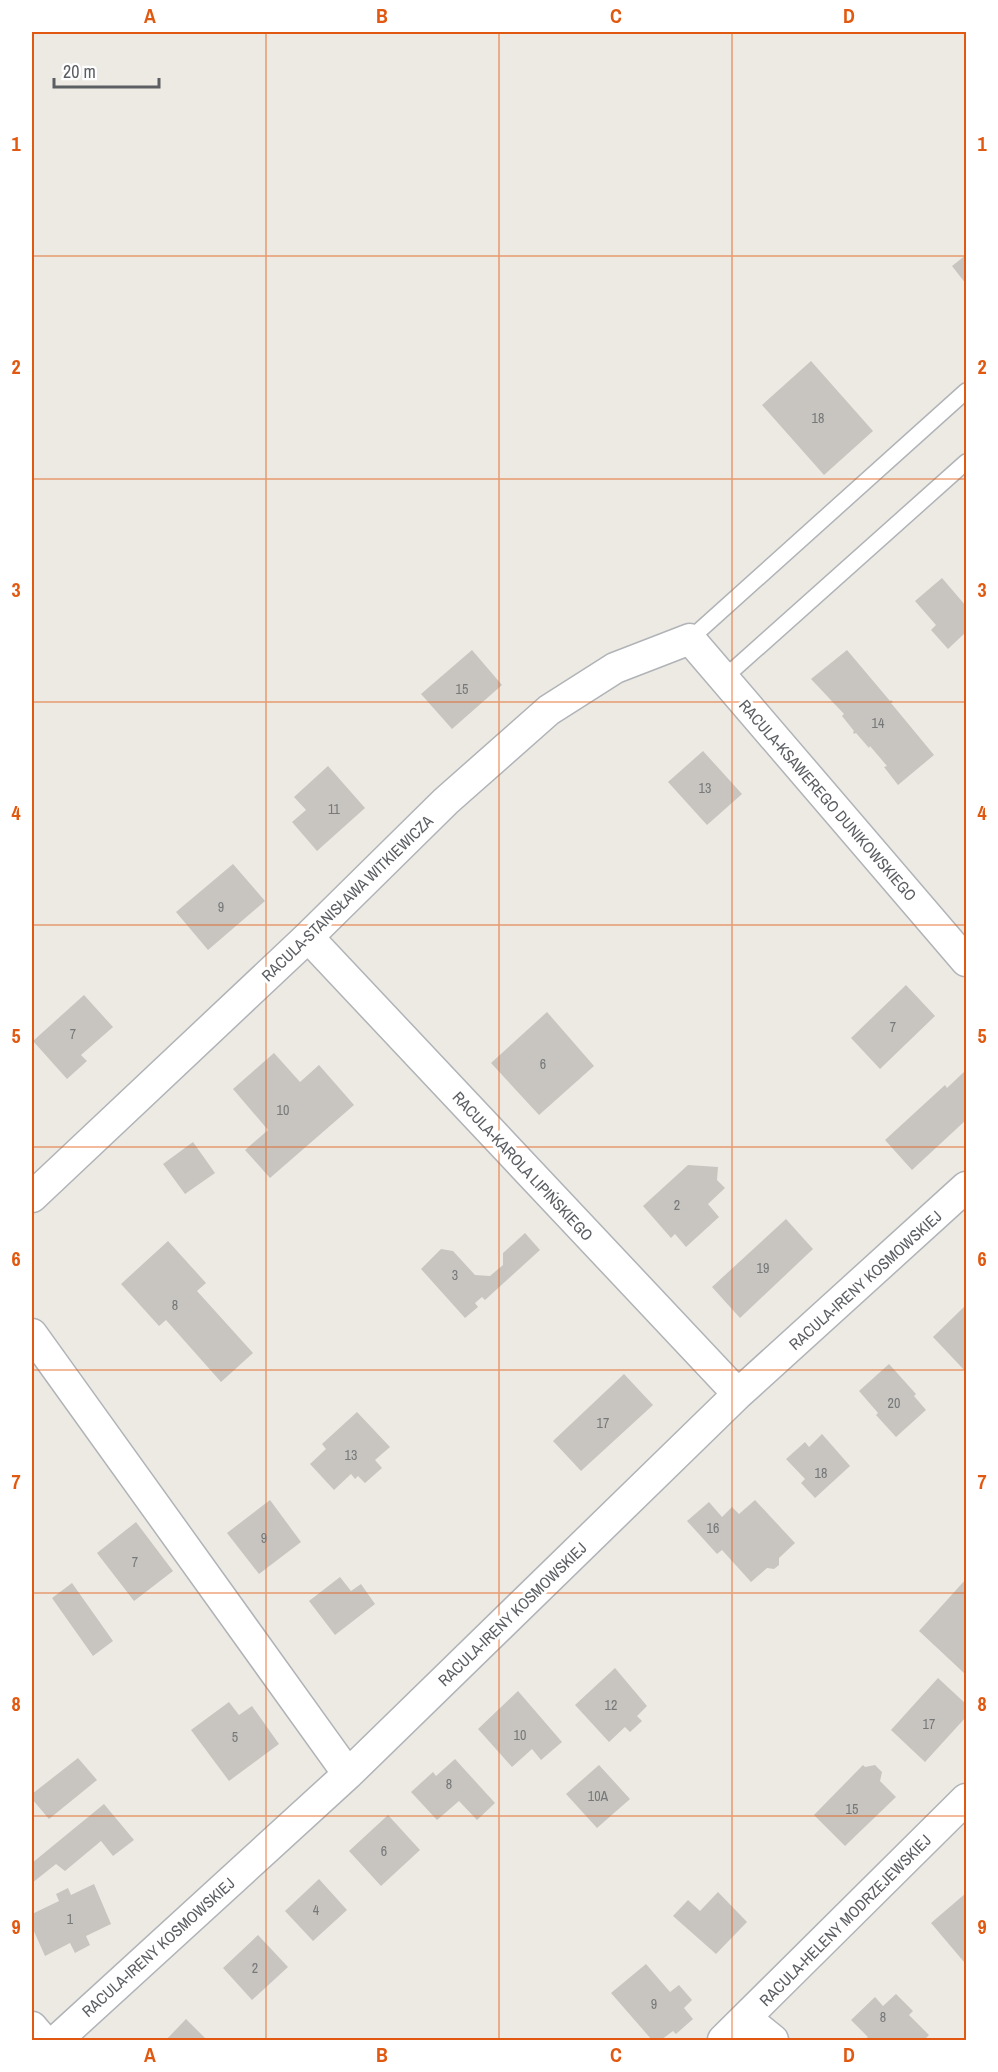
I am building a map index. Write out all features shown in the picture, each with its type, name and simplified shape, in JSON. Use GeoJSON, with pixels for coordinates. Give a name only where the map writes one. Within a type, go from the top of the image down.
{"type":"FeatureCollection","features":[{"type":"Feature","properties":{"kind":"street","name":"RACULA-KSAWEREGO DUNIKOWSKIEGO"},"geometry":{"type":"LineString","coordinates":[[690,639],[966,961]]}},
{"type":"Feature","properties":{"kind":"street","name":"RACULA-STANISŁAWA WITKIEWICZA"},"geometry":{"type":"LineString","coordinates":[[32,1197],[308,937],[446,801],[549,710],[615,668],[690,639]]}},
{"type":"Feature","properties":{"kind":"street","name":"RACULA-KAROLA LIPIŃSKIEGO"},"geometry":{"type":"LineString","coordinates":[[308,937],[738,1394]]}},
{"type":"Feature","properties":{"kind":"street","name":"RACULA-IRENY KOSMOWSKIEJ"},"geometry":{"type":"LineString","coordinates":[[57,2040],[348,1774],[738,1394],[966,1187]]}},
{"type":"Feature","properties":{"kind":"street"},"geometry":{"type":"LineString","coordinates":[[32,1334],[348,1774]]}},
{"type":"Feature","properties":{"kind":"street","name":"RACULA-HELENY MODRZEJEWSKIEJ"},"geometry":{"type":"LineString","coordinates":[[723,2040],[966,1799]]}},
{"type":"Feature","properties":{"kind":"street"},"geometry":{"type":"LineString","coordinates":[[746,2018],[773,2040]]}},
{"type":"Feature","properties":{"kind":"street"},"geometry":{"type":"LineString","coordinates":[[32,2027],[44,2040]]}},
{"type":"Feature","properties":{"kind":"lane"},"geometry":{"type":"LineString","coordinates":[[690,639],[966,391]]}},
{"type":"Feature","properties":{"kind":"lane"},"geometry":{"type":"LineString","coordinates":[[724,678],[966,462]]}},
{"type":"Feature","properties":{"kind":"building"},"geometry":{"type":"Polygon","coordinates":[[[966,255],[966,284],[952,266],[966,255]]]}},
{"type":"Feature","properties":{"kind":"building"},"geometry":{"type":"Polygon","coordinates":[[[811,361],[873,431],[824,475],[762,405],[811,361]]]}},
{"type":"Feature","properties":{"kind":"building"},"geometry":{"type":"Polygon","coordinates":[[[942,578],[966,606],[966,632],[948,649],[931,630],[936,625],[915,601],[942,578]]]}},
{"type":"Feature","properties":{"kind":"building"},"geometry":{"type":"Polygon","coordinates":[[[472,650],[502,685],[452,729],[421,694],[472,650]]]}},
{"type":"Feature","properties":{"kind":"building"},"geometry":{"type":"Polygon","coordinates":[[[847,650],[893,702],[891,703],[934,755],[898,785],[884,767],[887,766],[870,746],[869,748],[856,733],[854,734],[842,716],[844,714],[811,679],[847,650]]]}},
{"type":"Feature","properties":{"kind":"building"},"geometry":{"type":"Polygon","coordinates":[[[703,751],[742,794],[707,825],[668,782],[703,751]]]}},
{"type":"Feature","properties":{"kind":"building"},"geometry":{"type":"Polygon","coordinates":[[[328,766],[365,808],[317,851],[292,822],[306,810],[294,797],[328,766]]]}},
{"type":"Feature","properties":{"kind":"building"},"geometry":{"type":"Polygon","coordinates":[[[233,864],[265,901],[208,950],[176,912],[233,864]]]}},
{"type":"Feature","properties":{"kind":"building"},"geometry":{"type":"Polygon","coordinates":[[[906,985],[935,1016],[880,1069],[851,1038],[906,985]]]}},
{"type":"Feature","properties":{"kind":"building"},"geometry":{"type":"Polygon","coordinates":[[[84,995],[113,1027],[81,1055],[87,1061],[67,1079],[33,1041],[84,995]]]}},
{"type":"Feature","properties":{"kind":"building"},"geometry":{"type":"Polygon","coordinates":[[[547,1012],[594,1066],[539,1115],[491,1063],[547,1012]]]}},
{"type":"Feature","properties":{"kind":"building"},"geometry":{"type":"Polygon","coordinates":[[[274,1053],[300,1082],[319,1065],[354,1105],[270,1178],[245,1150],[268,1130],[233,1089],[274,1053]]]}},
{"type":"Feature","properties":{"kind":"building"},"geometry":{"type":"Polygon","coordinates":[[[966,1070],[966,1120],[912,1170],[885,1140],[945,1085],[947,1088],[966,1070]]]}},
{"type":"Feature","properties":{"kind":"building"},"geometry":{"type":"Polygon","coordinates":[[[193,1142],[215,1173],[185,1194],[163,1164],[193,1142]]]}},
{"type":"Feature","properties":{"kind":"building"},"geometry":{"type":"Polygon","coordinates":[[[688,1165],[718,1167],[717,1180],[725,1188],[708,1204],[719,1217],[686,1247],[675,1234],[671,1238],[643,1206],[688,1165]]]}},
{"type":"Feature","properties":{"kind":"building"},"geometry":{"type":"Polygon","coordinates":[[[786,1219],[813,1249],[740,1318],[712,1287],[786,1219]]]}},
{"type":"Feature","properties":{"kind":"building"},"geometry":{"type":"Polygon","coordinates":[[[525,1233],[540,1250],[485,1300],[482,1297],[475,1303],[478,1307],[465,1318],[421,1269],[441,1249],[453,1251],[475,1275],[490,1276],[503,1265],[503,1253],[525,1233]]]}},
{"type":"Feature","properties":{"kind":"building"},"geometry":{"type":"Polygon","coordinates":[[[168,1241],[206,1283],[197,1291],[253,1353],[221,1382],[166,1320],[159,1326],[121,1284],[168,1241]]]}},
{"type":"Feature","properties":{"kind":"building"},"geometry":{"type":"Polygon","coordinates":[[[966,1305],[966,1372],[933,1337],[966,1305]]]}},
{"type":"Feature","properties":{"kind":"building"},"geometry":{"type":"Polygon","coordinates":[[[889,1364],[916,1394],[914,1396],[926,1410],[896,1437],[859,1391],[889,1364]]]}},
{"type":"Feature","properties":{"kind":"building"},"geometry":{"type":"Polygon","coordinates":[[[624,1374],[653,1405],[581,1471],[553,1441],[624,1374]]]}},
{"type":"Feature","properties":{"kind":"building"},"geometry":{"type":"Polygon","coordinates":[[[357,1412],[390,1447],[375,1460],[382,1468],[365,1483],[358,1476],[355,1479],[351,1474],[334,1490],[310,1464],[326,1449],[322,1444],[357,1412]]]}},
{"type":"Feature","properties":{"kind":"building"},"geometry":{"type":"Polygon","coordinates":[[[822,1434],[850,1466],[815,1498],[801,1483],[805,1479],[786,1459],[805,1442],[809,1447],[822,1434]]]}},
{"type":"Feature","properties":{"kind":"building"},"geometry":{"type":"Polygon","coordinates":[[[270,1500],[301,1542],[259,1574],[227,1533],[270,1500]]]}},
{"type":"Feature","properties":{"kind":"building"},"geometry":{"type":"Polygon","coordinates":[[[755,1500],[795,1543],[779,1558],[779,1565],[774,1569],[767,1568],[751,1582],[722,1550],[717,1554],[687,1521],[709,1502],[722,1517],[732,1507],[739,1514],[755,1500]]]}},
{"type":"Feature","properties":{"kind":"building"},"geometry":{"type":"Polygon","coordinates":[[[136,1522],[173,1571],[134,1601],[97,1553],[136,1522]]]}},
{"type":"Feature","properties":{"kind":"building"},"geometry":{"type":"Polygon","coordinates":[[[340,1577],[351,1591],[361,1584],[375,1604],[335,1635],[309,1601],[340,1577]]]}},
{"type":"Feature","properties":{"kind":"building"},"geometry":{"type":"Polygon","coordinates":[[[966,1579],[966,1670],[964,1673],[919,1631],[966,1579]]]}},
{"type":"Feature","properties":{"kind":"building"},"geometry":{"type":"Polygon","coordinates":[[[72,1583],[113,1641],[93,1656],[52,1598],[72,1583]]]}},
{"type":"Feature","properties":{"kind":"building"},"geometry":{"type":"Polygon","coordinates":[[[615,1668],[647,1706],[637,1716],[642,1721],[630,1732],[625,1727],[609,1742],[575,1705],[615,1668]]]}},
{"type":"Feature","properties":{"kind":"building"},"geometry":{"type":"Polygon","coordinates":[[[938,1678],[966,1704],[966,1717],[925,1762],[891,1730],[938,1678]]]}},
{"type":"Feature","properties":{"kind":"building"},"geometry":{"type":"Polygon","coordinates":[[[518,1691],[562,1742],[541,1760],[532,1749],[512,1767],[478,1729],[518,1691]]]}},
{"type":"Feature","properties":{"kind":"building"},"geometry":{"type":"Polygon","coordinates":[[[229,1702],[239,1715],[252,1706],[279,1744],[229,1781],[191,1730],[229,1702]]]}},
{"type":"Feature","properties":{"kind":"building"},"geometry":{"type":"Polygon","coordinates":[[[78,1758],[97,1780],[49,1819],[32,1799],[32,1794],[78,1758]]]}},
{"type":"Feature","properties":{"kind":"building"},"geometry":{"type":"Polygon","coordinates":[[[455,1759],[495,1803],[477,1820],[459,1801],[437,1820],[411,1792],[433,1772],[436,1776],[455,1759]]]}},
{"type":"Feature","properties":{"kind":"building"},"geometry":{"type":"Polygon","coordinates":[[[599,1765],[630,1799],[597,1828],[566,1794],[599,1765]]]}},
{"type":"Feature","properties":{"kind":"building"},"geometry":{"type":"Polygon","coordinates":[[[863,1765],[865,1767],[875,1765],[882,1772],[880,1781],[896,1797],[845,1846],[814,1815],[863,1765]]]}},
{"type":"Feature","properties":{"kind":"building"},"geometry":{"type":"Polygon","coordinates":[[[104,1804],[134,1840],[113,1856],[101,1841],[65,1871],[56,1864],[32,1883],[32,1863],[104,1804]]]}},
{"type":"Feature","properties":{"kind":"building"},"geometry":{"type":"Polygon","coordinates":[[[388,1815],[420,1850],[381,1886],[349,1851],[388,1815]]]}},
{"type":"Feature","properties":{"kind":"building"},"geometry":{"type":"Polygon","coordinates":[[[319,1879],[347,1910],[313,1941],[285,1911],[319,1879]]]}},
{"type":"Feature","properties":{"kind":"building"},"geometry":{"type":"Polygon","coordinates":[[[94,1884],[111,1924],[86,1936],[90,1945],[75,1953],[70,1943],[45,1956],[32,1927],[32,1914],[59,1901],[56,1894],[68,1888],[71,1895],[94,1884]]]}},
{"type":"Feature","properties":{"kind":"building"},"geometry":{"type":"Polygon","coordinates":[[[718,1892],[747,1922],[716,1954],[673,1916],[688,1900],[700,1911],[718,1892]]]}},
{"type":"Feature","properties":{"kind":"building"},"geometry":{"type":"Polygon","coordinates":[[[966,1893],[966,1960],[964,1962],[931,1923],[966,1893]]]}},
{"type":"Feature","properties":{"kind":"building"},"geometry":{"type":"Polygon","coordinates":[[[258,1935],[288,1967],[252,2000],[223,1968],[258,1935]]]}},
{"type":"Feature","properties":{"kind":"building"},"geometry":{"type":"Polygon","coordinates":[[[646,1964],[670,1992],[679,1985],[692,2000],[684,2008],[693,2019],[676,2034],[673,2031],[661,2040],[652,2040],[611,1993],[646,1964]]]}},
{"type":"Feature","properties":{"kind":"building"},"geometry":{"type":"Polygon","coordinates":[[[896,1994],[913,2011],[909,2015],[929,2035],[924,2040],[864,2040],[868,2037],[851,2020],[875,1997],[883,2006],[896,1994]]]}},
{"type":"Feature","properties":{"kind":"building"},"geometry":{"type":"Polygon","coordinates":[[[186,2019],[207,2040],[166,2040],[186,2019]]]}}]}
